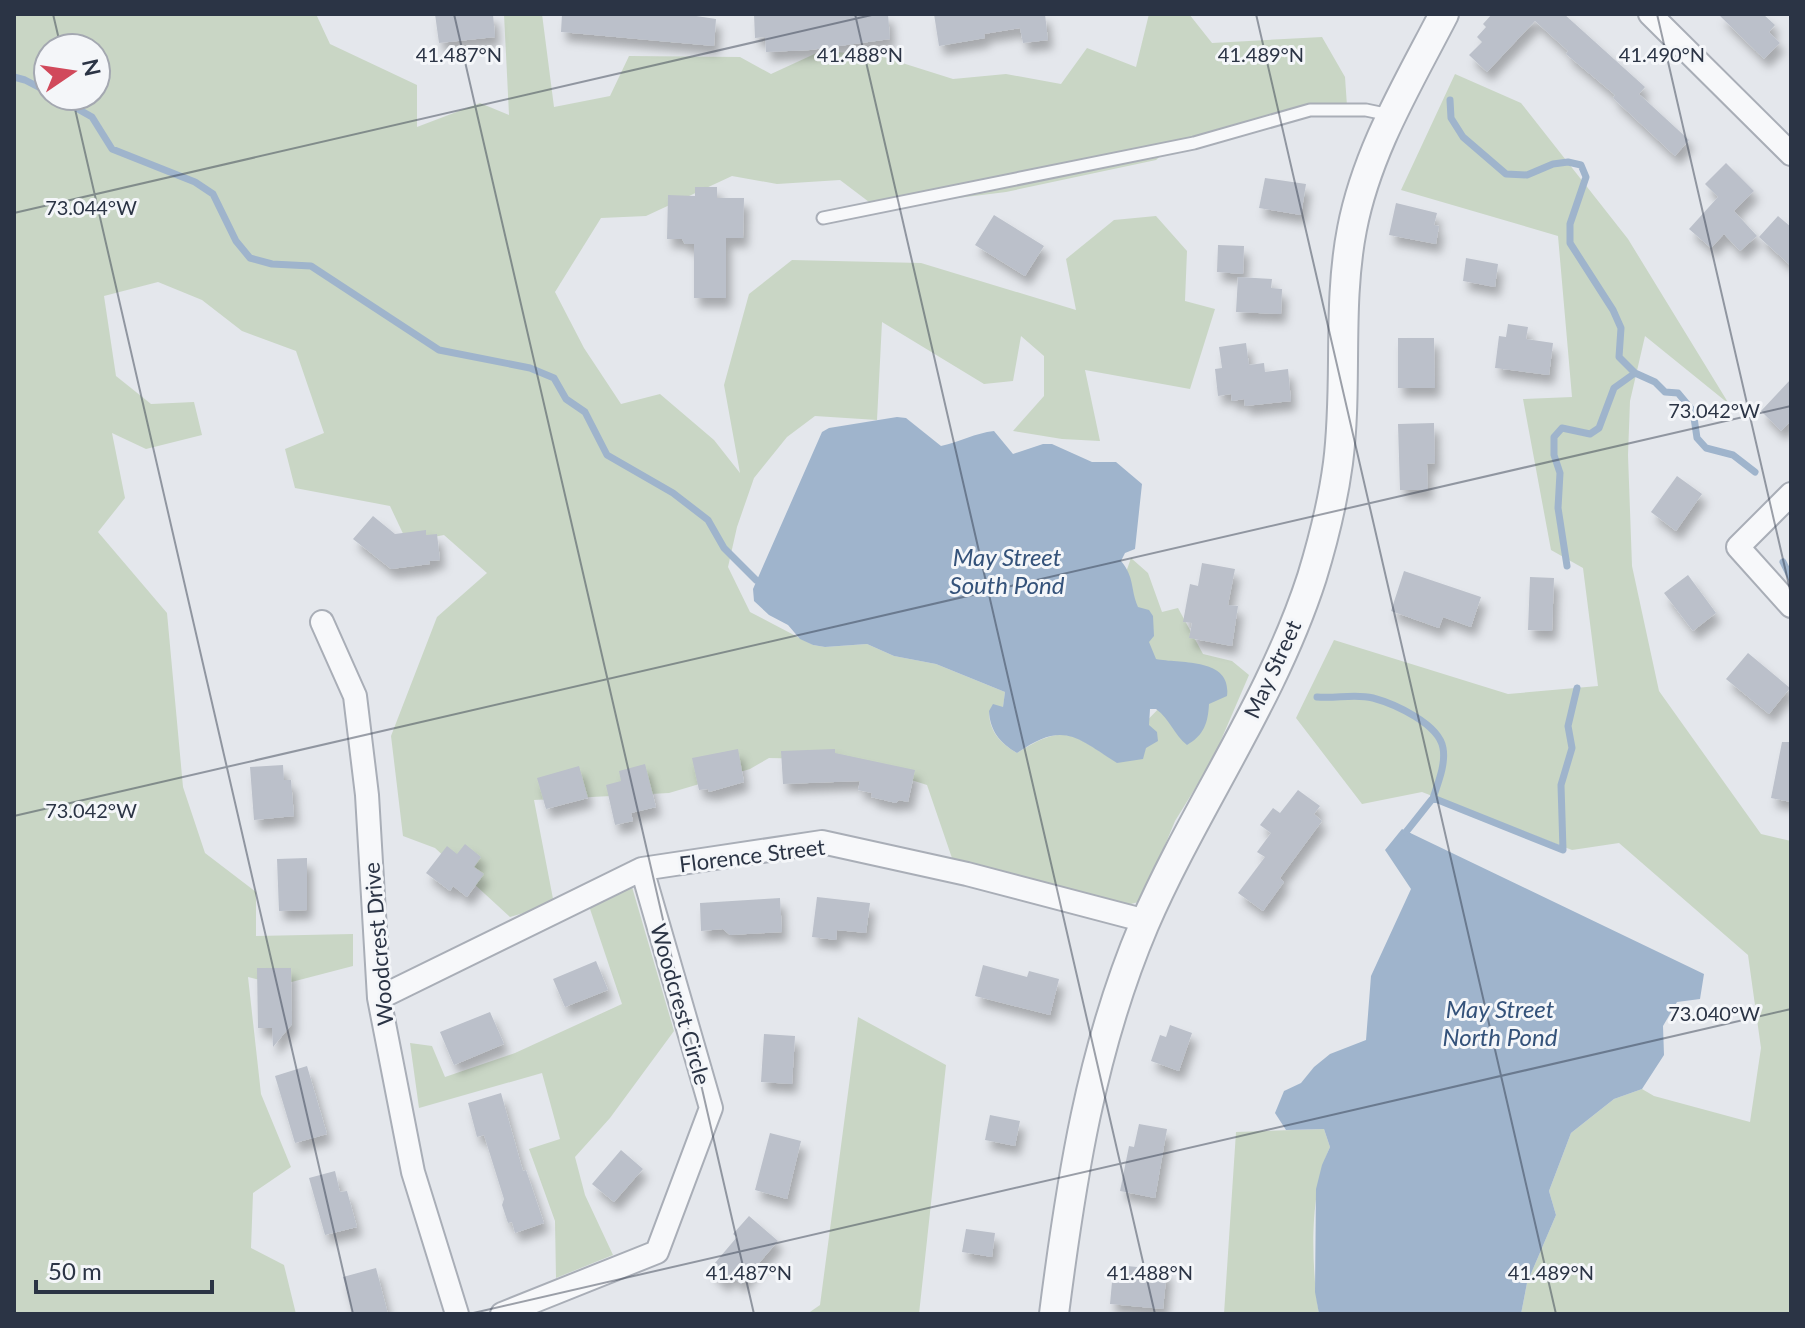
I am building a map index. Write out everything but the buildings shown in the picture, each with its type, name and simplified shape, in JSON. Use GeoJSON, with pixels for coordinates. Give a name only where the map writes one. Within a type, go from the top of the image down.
{"type":"FeatureCollection","features":[{"type":"Feature","properties":{"kind":"street","name":"May Street"},"geometry":{"type":"LineString","coordinates":[[1054,1314],[1066,1222],[1089,1091],[1109,1015],[1146,921],[1270,680],[1312,577],[1338,461],[1343,329],[1351,233],[1369,166],[1391,115],[1444,14]]}},
{"type":"Feature","properties":{"kind":"street"},"geometry":{"type":"LineString","coordinates":[[1650,14],[1791,154]]}},
{"type":"Feature","properties":{"kind":"street"},"geometry":{"type":"LineString","coordinates":[[1791,494],[1738,547],[1791,606]]}},
{"type":"Feature","properties":{"kind":"street","name":"Woodcrest Drive"},"geometry":{"type":"LineString","coordinates":[[322,622],[355,696],[367,795],[379,998],[413,1172],[457,1314]]}},
{"type":"Feature","properties":{"kind":"street","name":"Florence Street"},"geometry":{"type":"LineString","coordinates":[[379,998],[642,869],[822,842],[967,874],[1146,921]]}},
{"type":"Feature","properties":{"kind":"street","name":"Woodcrest Circle"},"geometry":{"type":"LineString","coordinates":[[502,1314],[657,1252],[711,1108],[642,869]]}},
{"type":"Feature","properties":{"kind":"lane"},"geometry":{"type":"LineString","coordinates":[[823,218],[1194,143],[1310,110],[1366,110],[1391,115]]}},
{"type":"Feature","properties":{"kind":"green space"},"geometry":{"type":"Polygon","coordinates":[[[14,14],[316,14],[330,44],[417,85],[417,127],[480,103],[509,115],[504,14],[542,14],[554,107],[610,96],[629,56],[740,57],[771,74],[821,51],[877,55],[953,79],[1006,74],[1061,84],[1087,48],[1136,67],[1149,14],[1189,14],[1212,43],[1322,37],[1345,77],[1347,106],[1176,142],[1156,160],[1006,192],[877,208],[840,180],[777,184],[732,176],[646,216],[601,218],[555,292],[584,348],[621,404],[660,394],[714,440],[740,473],[724,385],[749,294],[792,260],[921,263],[1076,310],[1066,259],[1114,220],[1156,216],[1187,251],[1185,301],[1215,309],[1190,389],[1085,370],[1100,441],[1013,431],[1044,396],[1044,356],[1021,336],[1013,381],[984,384],[882,322],[877,420],[815,416],[787,437],[754,478],[737,527],[728,567],[750,612],[813,645],[867,644],[894,656],[936,664],[1005,692],[1003,708],[989,711],[991,725],[1005,745],[1017,753],[1047,737],[1069,736],[1118,763],[1127,741],[1169,698],[1137,676],[1124,578],[1131,558],[1148,573],[1162,612],[1178,608],[1203,654],[1232,661],[1249,675],[1212,761],[1175,821],[1142,901],[1091,915],[953,861],[927,785],[880,770],[817,759],[769,758],[750,769],[669,793],[534,800],[554,904],[510,917],[435,848],[403,836],[391,736],[437,617],[487,573],[444,535],[407,542],[390,506],[295,488],[285,449],[324,433],[296,351],[242,331],[202,300],[158,282],[104,296],[116,376],[151,404],[194,402],[202,435],[146,449],[112,433],[125,498],[98,532],[167,613],[183,787],[205,853],[256,892],[256,936],[353,934],[353,966],[280,985],[248,977],[261,1094],[291,1167],[253,1193],[251,1248],[284,1265],[296,1314],[14,1314],[14,14]]]}},
{"type":"Feature","properties":{"kind":"green space"},"geometry":{"type":"Polygon","coordinates":[[[1455,74],[1521,103],[1628,239],[1729,404],[1645,336],[1630,401],[1628,455],[1632,566],[1659,691],[1761,834],[1791,841],[1791,1314],[1521,1314],[1527,1283],[1556,1215],[1549,1191],[1571,1133],[1614,1099],[1642,1089],[1654,1096],[1750,1122],[1761,1048],[1748,955],[1619,843],[1572,850],[1422,792],[1362,804],[1296,718],[1334,640],[1508,694],[1598,686],[1583,568],[1551,550],[1523,399],[1572,397],[1558,236],[1401,190],[1455,74]]]}},
{"type":"Feature","properties":{"kind":"green space"},"geometry":{"type":"Polygon","coordinates":[[[632,887],[674,1031],[610,1118],[575,1157],[585,1195],[613,1255],[556,1278],[555,1221],[529,1149],[560,1139],[542,1073],[419,1108],[410,1043],[432,1046],[445,1077],[515,1053],[622,1004],[589,906],[632,887]]]}},
{"type":"Feature","properties":{"kind":"green space"},"geometry":{"type":"Polygon","coordinates":[[[858,1017],[946,1065],[919,1314],[807,1314],[820,1305],[858,1017]]]}},
{"type":"Feature","properties":{"kind":"green space"},"geometry":{"type":"Polygon","coordinates":[[[1324,1129],[1330,1147],[1318,1185],[1314,1229],[1314,1274],[1319,1314],[1224,1314],[1236,1132],[1324,1129]]]}},
{"type":"Feature","properties":{"kind":"water","name":"May Street South Pond"},"geometry":{"type":"Polygon","coordinates":[[[906,418],[941,446],[994,431],[1013,454],[1052,444],[1092,462],[1116,462],[1142,484],[1135,549],[1125,553],[1121,561],[1130,578],[1138,607],[1149,610],[1153,616],[1154,636],[1149,642],[1156,659],[1213,668],[1226,683],[1227,696],[1209,704],[1206,723],[1197,737],[1187,745],[1161,713],[1150,709],[1149,725],[1157,732],[1158,741],[1146,748],[1143,759],[1117,763],[1079,740],[1058,735],[1046,737],[1017,753],[997,736],[991,725],[989,711],[993,704],[1003,707],[1005,692],[936,664],[894,656],[867,644],[813,645],[800,639],[788,625],[769,615],[754,601],[753,589],[822,432],[829,428],[906,418]]]}},
{"type":"Feature","properties":{"kind":"water","name":"May Street North Pond"},"geometry":{"type":"Polygon","coordinates":[[[1402,829],[1704,974],[1700,999],[1677,1002],[1663,1026],[1664,1055],[1642,1089],[1614,1099],[1571,1133],[1549,1191],[1556,1215],[1527,1283],[1521,1314],[1319,1314],[1315,1292],[1316,1189],[1330,1147],[1324,1129],[1286,1130],[1275,1113],[1284,1091],[1301,1083],[1330,1054],[1366,1040],[1371,976],[1411,889],[1385,850],[1402,829]]]}},
{"type":"Feature","properties":{"kind":"waterway"},"geometry":{"type":"LineString","coordinates":[[14,77],[32,84]]}},
{"type":"Feature","properties":{"kind":"waterway"},"geometry":{"type":"LineString","coordinates":[[1450,100],[1451,118],[1463,137],[1506,174],[1527,175],[1553,164],[1568,162],[1581,165],[1586,177],[1570,224],[1570,243],[1613,310],[1621,328],[1619,357],[1635,373],[1614,388],[1599,428],[1590,434],[1562,428],[1554,437],[1554,455],[1560,473],[1558,508],[1567,566]]}},
{"type":"Feature","properties":{"kind":"waterway"},"geometry":{"type":"LineString","coordinates":[[83,112],[92,117],[112,149],[195,182],[213,194],[236,241],[250,258],[272,264],[311,266],[439,350],[530,368],[554,378],[566,399],[585,412],[607,455],[673,493],[708,520],[724,548],[756,580]]}},
{"type":"Feature","properties":{"kind":"waterway"},"geometry":{"type":"LineString","coordinates":[[1635,373],[1655,382],[1665,392],[1678,393],[1693,411],[1697,438],[1706,448],[1733,455],[1755,472]]}},
{"type":"Feature","properties":{"kind":"waterway"},"geometry":{"type":"LineString","coordinates":[[1783,562],[1791,578]]}},
{"type":"Feature","properties":{"kind":"waterway"},"geometry":{"type":"LineString","coordinates":[[1410,839],[1406,832],[1433,798],[1563,850],[1561,785],[1572,748],[1568,726],[1577,688]]}},
{"type":"Feature","properties":{"kind":"waterway"},"geometry":{"type":"LineString","coordinates":[[1317,697],[1373,698],[1404,710],[1425,723],[1440,739],[1444,754],[1433,798]]}}]}
